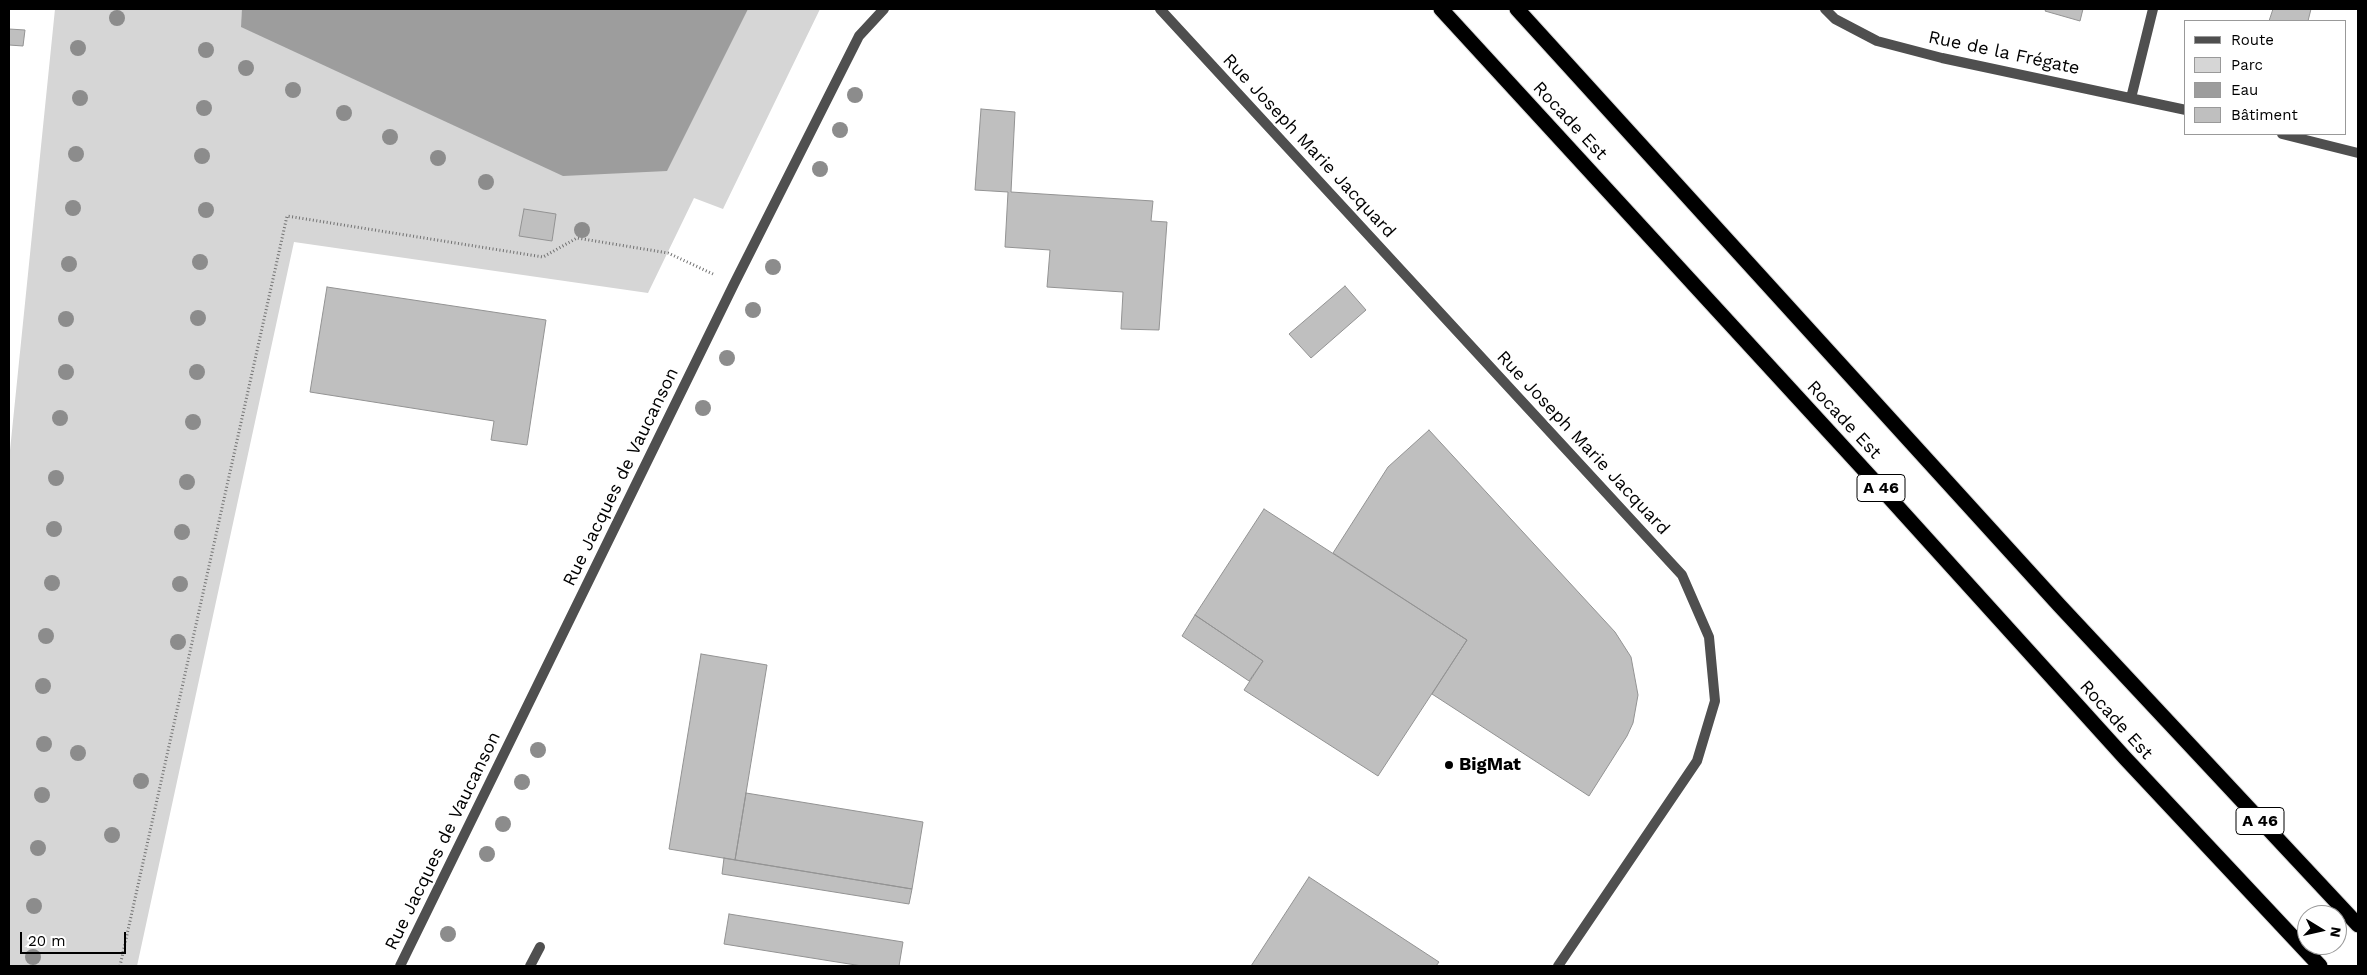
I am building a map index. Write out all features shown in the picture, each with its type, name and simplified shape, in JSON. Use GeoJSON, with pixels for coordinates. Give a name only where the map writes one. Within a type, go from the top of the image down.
{"type":"FeatureCollection","features":[{"type":"Feature","properties":{"kind":"highway","name":"Rocade Est"},"geometry":{"type":"LineString","coordinates":[[1441,9],[1884,491],[2124,758],[2320,966]]}},
{"type":"Feature","properties":{"kind":"highway","name":"Rocade Est"},"geometry":{"type":"LineString","coordinates":[[1517,9],[1924,454],[2059,605],[2358,925]]}},
{"type":"Feature","properties":{"kind":"street","name":"Rue Jacques de Vaucanson"},"geometry":{"type":"LineString","coordinates":[[400,966],[734,284],[859,36],[884,9]]}},
{"type":"Feature","properties":{"kind":"street","name":"Rue Joseph Marie Jacquard"},"geometry":{"type":"LineString","coordinates":[[1160,9],[1682,575],[1709,637],[1715,701],[1697,761],[1558,966]]}},
{"type":"Feature","properties":{"kind":"street","name":"Rue de la Frégate"},"geometry":{"type":"LineString","coordinates":[[1824,9],[1835,19],[1877,41],[1942,58],[2184,110]]}},
{"type":"Feature","properties":{"kind":"street"},"geometry":{"type":"LineString","coordinates":[[2130,98],[2153,9]]}},
{"type":"Feature","properties":{"kind":"street"},"geometry":{"type":"LineString","coordinates":[[2286,135],[2358,153]]}},
{"type":"Feature","properties":{"kind":"street"},"geometry":{"type":"LineString","coordinates":[[530,966],[540,947]]}},
{"type":"Feature","properties":{"kind":"path"},"geometry":{"type":"LineString","coordinates":[[120,966],[286,216],[542,257],[577,238],[668,253],[734,284]]}},
{"type":"Feature","properties":{"kind":"green space"},"geometry":{"type":"Polygon","coordinates":[[[55,9],[820,9],[723,209],[694,198],[648,293],[294,242],[137,966],[9,966],[9,460],[55,9]]]}},
{"type":"Feature","properties":{"kind":"water"},"geometry":{"type":"Polygon","coordinates":[[[242,9],[748,9],[667,171],[563,176],[241,27],[242,9]]]}},
{"type":"Feature","properties":{"kind":"building"},"geometry":{"type":"Polygon","coordinates":[[[2046,9],[2083,9],[2080,21],[2045,11],[2046,9]]]}},
{"type":"Feature","properties":{"kind":"building"},"geometry":{"type":"Polygon","coordinates":[[[2273,9],[2311,9],[2308,20],[2269,20],[2273,9]]]}},
{"type":"Feature","properties":{"kind":"building"},"geometry":{"type":"Polygon","coordinates":[[[9,29],[25,30],[23,46],[9,45],[9,29]]]}},
{"type":"Feature","properties":{"kind":"building"},"geometry":{"type":"Polygon","coordinates":[[[981,109],[1015,112],[1011,192],[1153,201],[1151,221],[1167,222],[1159,330],[1121,329],[1123,292],[1047,287],[1050,250],[1005,247],[1008,192],[975,190],[981,109]]]}},
{"type":"Feature","properties":{"kind":"building"},"geometry":{"type":"Polygon","coordinates":[[[524,209],[556,214],[552,241],[519,236],[524,209]]]}},
{"type":"Feature","properties":{"kind":"building"},"geometry":{"type":"Polygon","coordinates":[[[1345,286],[1366,310],[1311,358],[1289,334],[1345,286]]]}},
{"type":"Feature","properties":{"kind":"building"},"geometry":{"type":"Polygon","coordinates":[[[327,287],[546,320],[527,445],[491,440],[494,421],[310,392],[327,287]]]}},
{"type":"Feature","properties":{"kind":"building"},"geometry":{"type":"Polygon","coordinates":[[[1429,430],[1615,632],[1631,657],[1638,695],[1633,723],[1627,736],[1589,796],[1432,694],[1467,640],[1333,553],[1388,467],[1429,430]]]}},
{"type":"Feature","properties":{"kind":"building"},"geometry":{"type":"Polygon","coordinates":[[[1264,509],[1467,640],[1378,776],[1244,690],[1263,661],[1195,615],[1264,509]]]}},
{"type":"Feature","properties":{"kind":"building"},"geometry":{"type":"Polygon","coordinates":[[[1195,615],[1263,661],[1249,681],[1182,636],[1195,615]]]}},
{"type":"Feature","properties":{"kind":"building"},"geometry":{"type":"Polygon","coordinates":[[[701,654],[767,665],[735,860],[669,849],[701,654]]]}},
{"type":"Feature","properties":{"kind":"building"},"geometry":{"type":"Polygon","coordinates":[[[746,793],[923,822],[912,889],[735,860],[746,793]]]}},
{"type":"Feature","properties":{"kind":"building"},"geometry":{"type":"Polygon","coordinates":[[[724,858],[912,889],[909,904],[722,874],[724,858]]]}},
{"type":"Feature","properties":{"kind":"building"},"geometry":{"type":"Polygon","coordinates":[[[1309,877],[1439,962],[1436,966],[1251,966],[1309,877]]]}},
{"type":"Feature","properties":{"kind":"building"},"geometry":{"type":"Polygon","coordinates":[[[729,914],[903,942],[899,966],[862,966],[724,944],[729,914]]]}},
{"type":"Feature","properties":{"kind":"place","name":"BigMat"},"geometry":{"type":"Point","coordinates":[1449,765]}}]}
